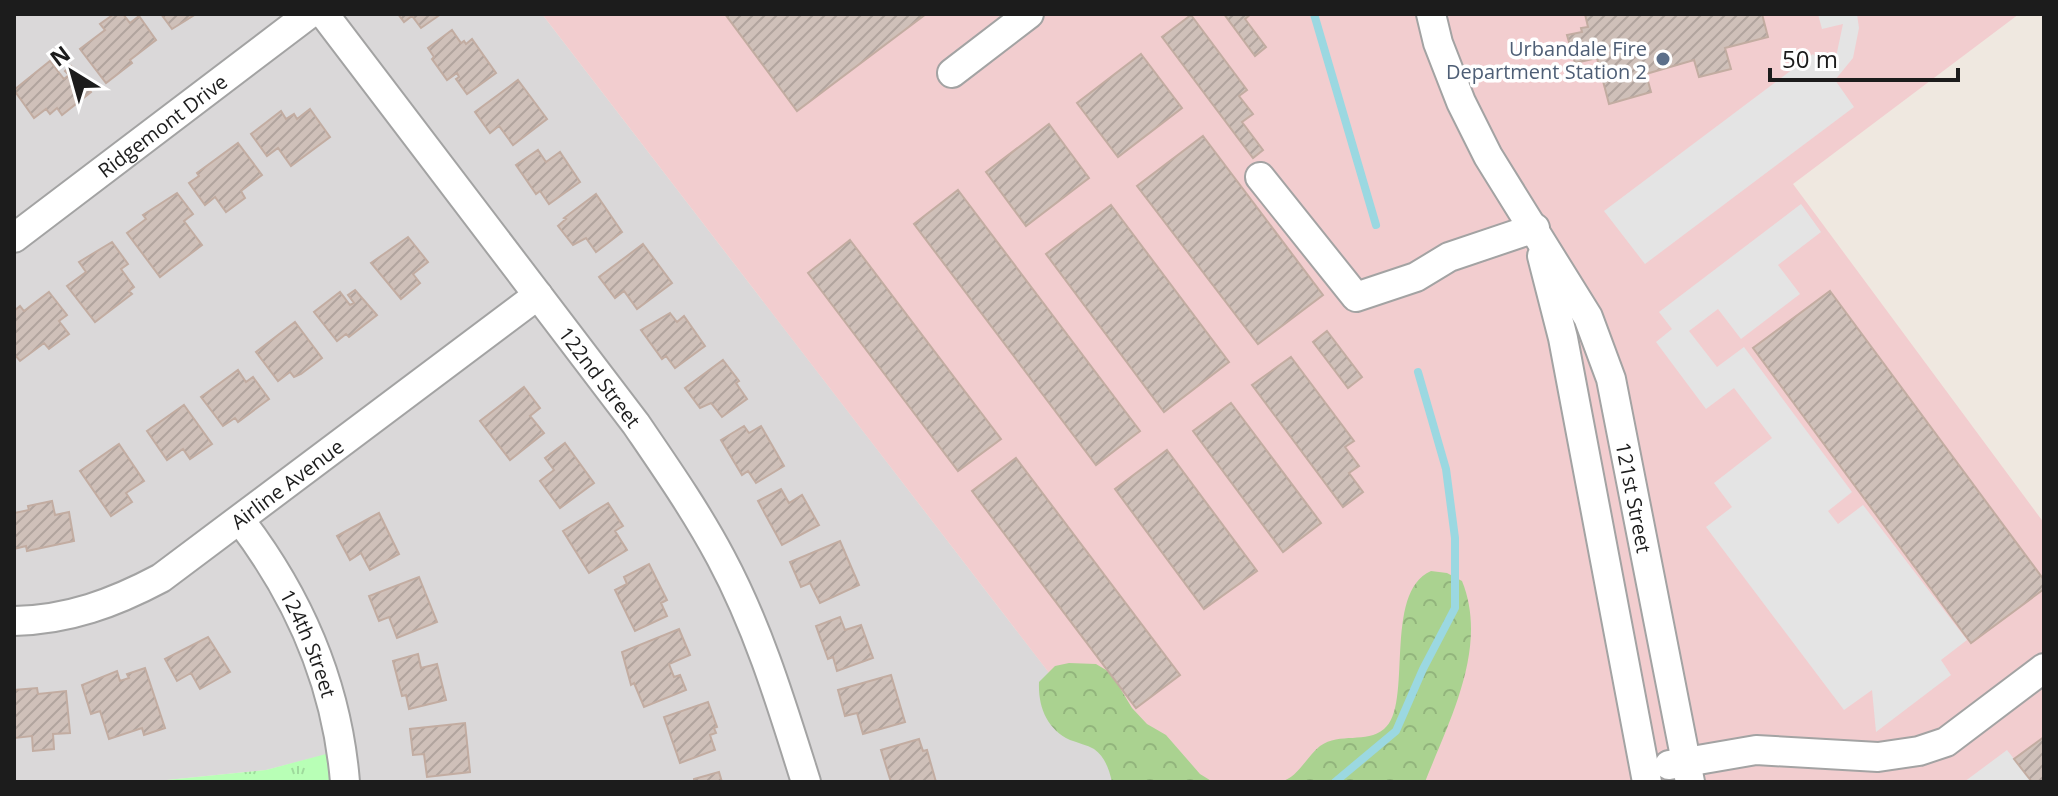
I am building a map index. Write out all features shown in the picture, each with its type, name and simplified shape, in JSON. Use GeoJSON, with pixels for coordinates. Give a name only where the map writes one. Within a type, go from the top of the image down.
{"type":"FeatureCollection","features":[{"type":"Feature","properties":{"kind":"street","name":"Ridgemont Drive"},"geometry":{"type":"LineString","coordinates":[[14,238],[309,14]]}},
{"type":"Feature","properties":{"kind":"street","name":"122nd Street"},"geometry":{"type":"LineString","coordinates":[[324,14],[644,435],[684,494],[722,560],[753,628],[806,782]]}},
{"type":"Feature","properties":{"kind":"street"},"geometry":{"type":"LineString","coordinates":[[952,73],[1029,14]]}},
{"type":"Feature","properties":{"kind":"street","name":"121st Street"},"geometry":{"type":"LineString","coordinates":[[1431,14],[1438,43],[1461,102],[1488,156],[1588,317],[1611,379],[1688,772]]}},
{"type":"Feature","properties":{"kind":"street"},"geometry":{"type":"LineString","coordinates":[[1260,177],[1356,297],[1416,277],[1449,257],[1535,228]]}},
{"type":"Feature","properties":{"kind":"street","name":"121st Street"},"geometry":{"type":"LineString","coordinates":[[1535,228],[1563,338],[1646,775]]}},
{"type":"Feature","properties":{"kind":"street","name":"Airline Avenue"},"geometry":{"type":"LineString","coordinates":[[14,621],[76,614],[124,598],[161,578],[538,295]]}},
{"type":"Feature","properties":{"kind":"street","name":"124th Street"},"geometry":{"type":"LineString","coordinates":[[240,520],[277,573],[304,623],[326,679],[338,728],[345,782]]}},
{"type":"Feature","properties":{"kind":"street"},"geometry":{"type":"LineString","coordinates":[[1646,775],[1688,772],[1756,750],[1878,757],[1919,751],[1946,742],[2044,668]]}},
{"type":"Feature","properties":{"kind":"shaded area"},"geometry":{"type":"Polygon","coordinates":[[[14,14],[542,14],[1127,774],[1108,782],[345,782],[340,751],[266,770],[147,782],[14,781],[14,14]]]}},
{"type":"Feature","properties":{"kind":"shaded area"},"geometry":{"type":"Polygon","coordinates":[[[542,14],[2019,14],[1793,184],[2044,523],[2044,782],[1133,782],[542,14]]]}},
{"type":"Feature","properties":{"kind":"shaded area"},"geometry":{"type":"Polygon","coordinates":[[[1818,14],[1857,14],[1859,28],[1853,58],[1835,80],[1854,107],[1645,264],[1604,211],[1813,54],[1825,67],[1836,57],[1843,24],[1822,29],[1818,14]]]}},
{"type":"Feature","properties":{"kind":"shaded area"},"geometry":{"type":"Polygon","coordinates":[[[1801,204],[1821,232],[1778,265],[1800,294],[1741,339],[1718,309],[1689,331],[1717,367],[1744,347],[1852,492],[1828,511],[1838,524],[1863,505],[1967,640],[1941,660],[1951,675],[1876,732],[1872,690],[1844,710],[1706,527],[1732,507],[1714,483],[1772,438],[1734,388],[1706,409],[1656,342],[1672,329],[1659,312],[1801,204]]]}},
{"type":"Feature","properties":{"kind":"shaded area"},"geometry":{"type":"Polygon","coordinates":[[[2007,750],[2032,782],[1964,782],[2007,750]]]}},
{"type":"Feature","properties":{"kind":"green space"},"geometry":{"type":"Polygon","coordinates":[[[1431,571],[1447,573],[1462,581],[1469,606],[1471,632],[1463,683],[1425,782],[1280,782],[1302,767],[1320,746],[1336,740],[1369,736],[1384,729],[1393,716],[1397,698],[1407,601],[1416,583],[1431,571]]]}},
{"type":"Feature","properties":{"kind":"green space"},"geometry":{"type":"Polygon","coordinates":[[[1096,664],[1111,673],[1132,708],[1147,724],[1166,735],[1200,774],[1213,782],[1112,782],[1098,752],[1055,730],[1042,708],[1039,682],[1055,666],[1096,664]]]}},
{"type":"Feature","properties":{"kind":"green space"},"geometry":{"type":"Polygon","coordinates":[[[341,750],[345,782],[147,782],[266,770],[341,750]]]}},
{"type":"Feature","properties":{"kind":"building"},"geometry":{"type":"Polygon","coordinates":[[[114,14],[123,14],[130,23],[139,16],[156,40],[106,83],[80,49],[105,30],[100,24],[114,14]]]}},
{"type":"Feature","properties":{"kind":"building"},"geometry":{"type":"Polygon","coordinates":[[[161,14],[196,14],[172,29],[161,14]]]}},
{"type":"Feature","properties":{"kind":"building"},"geometry":{"type":"Polygon","coordinates":[[[398,14],[441,14],[421,28],[412,16],[404,22],[398,14]]]}},
{"type":"Feature","properties":{"kind":"building"},"geometry":{"type":"Polygon","coordinates":[[[725,14],[926,14],[797,111],[725,14]]]}},
{"type":"Feature","properties":{"kind":"building"},"geometry":{"type":"Polygon","coordinates":[[[1224,14],[1251,14],[1245,19],[1266,47],[1255,56],[1224,14]]]}},
{"type":"Feature","properties":{"kind":"building","name":"Urbandale Fire Department Station 2"},"geometry":{"type":"Polygon","coordinates":[[[1585,14],[1762,14],[1768,37],[1725,48],[1731,69],[1699,77],[1694,60],[1646,74],[1651,92],[1609,104],[1597,58],[1575,63],[1567,35],[1582,32],[1581,28],[1588,27],[1585,14]]]}},
{"type":"Feature","properties":{"kind":"building"},"geometry":{"type":"Polygon","coordinates":[[[1191,15],[1247,90],[1239,96],[1253,114],[1242,122],[1263,150],[1253,158],[1162,37],[1191,15]]]}},
{"type":"Feature","properties":{"kind":"building"},"geometry":{"type":"Polygon","coordinates":[[[452,30],[461,43],[464,41],[466,44],[472,39],[496,73],[467,94],[456,79],[459,77],[457,73],[447,80],[428,48],[452,30]]]}},
{"type":"Feature","properties":{"kind":"building"},"geometry":{"type":"Polygon","coordinates":[[[1141,54],[1182,108],[1118,157],[1077,103],[1141,54]]]}},
{"type":"Feature","properties":{"kind":"building"},"geometry":{"type":"Polygon","coordinates":[[[50,61],[64,79],[69,75],[65,71],[71,66],[91,92],[62,115],[57,108],[50,114],[46,109],[34,118],[14,90],[50,61]]]}},
{"type":"Feature","properties":{"kind":"building"},"geometry":{"type":"Polygon","coordinates":[[[518,80],[547,119],[513,145],[499,126],[490,133],[475,112],[518,80]]]}},
{"type":"Feature","properties":{"kind":"building"},"geometry":{"type":"Polygon","coordinates":[[[310,109],[330,137],[291,166],[278,148],[267,156],[251,134],[281,111],[286,119],[294,114],[297,119],[310,109]]]}},
{"type":"Feature","properties":{"kind":"building"},"geometry":{"type":"Polygon","coordinates":[[[1049,124],[1089,178],[1026,226],[986,172],[1049,124]]]}},
{"type":"Feature","properties":{"kind":"building"},"geometry":{"type":"Polygon","coordinates":[[[1203,136],[1323,295],[1258,344],[1137,186],[1203,136]]]}},
{"type":"Feature","properties":{"kind":"building"},"geometry":{"type":"Polygon","coordinates":[[[238,143],[262,175],[241,191],[245,198],[226,212],[215,197],[205,205],[189,183],[199,176],[197,173],[238,143]]]}},
{"type":"Feature","properties":{"kind":"building"},"geometry":{"type":"Polygon","coordinates":[[[538,150],[546,162],[560,152],[580,182],[549,204],[540,191],[536,194],[516,165],[538,150]]]}},
{"type":"Feature","properties":{"kind":"building"},"geometry":{"type":"Polygon","coordinates":[[[958,190],[1140,431],[1096,465],[914,224],[958,190]]]}},
{"type":"Feature","properties":{"kind":"building"},"geometry":{"type":"Polygon","coordinates":[[[177,193],[193,214],[184,221],[202,245],[160,277],[127,233],[146,219],[143,215],[177,193]]]}},
{"type":"Feature","properties":{"kind":"building"},"geometry":{"type":"Polygon","coordinates":[[[596,194],[622,232],[596,252],[586,238],[573,245],[558,226],[596,194]]]}},
{"type":"Feature","properties":{"kind":"building"},"geometry":{"type":"Polygon","coordinates":[[[1111,205],[1229,362],[1164,412],[1046,254],[1111,205]]]}},
{"type":"Feature","properties":{"kind":"building"},"geometry":{"type":"Polygon","coordinates":[[[408,237],[428,262],[413,274],[420,283],[401,299],[371,263],[408,237]]]}},
{"type":"Feature","properties":{"kind":"building"},"geometry":{"type":"Polygon","coordinates":[[[850,240],[1001,439],[958,471],[808,273],[850,240]]]}},
{"type":"Feature","properties":{"kind":"building"},"geometry":{"type":"Polygon","coordinates":[[[112,242],[128,264],[121,269],[134,287],[129,291],[132,294],[95,322],[67,286],[86,272],[79,262],[112,242]]]}},
{"type":"Feature","properties":{"kind":"building"},"geometry":{"type":"Polygon","coordinates":[[[643,244],[672,283],[637,309],[624,291],[615,298],[599,277],[643,244]]]}},
{"type":"Feature","properties":{"kind":"building"},"geometry":{"type":"Polygon","coordinates":[[[355,290],[377,315],[349,337],[346,334],[337,341],[314,312],[340,292],[350,305],[354,303],[348,295],[355,290]]]}},
{"type":"Feature","properties":{"kind":"building"},"geometry":{"type":"Polygon","coordinates":[[[1830,291],[2044,580],[2044,589],[1971,643],[1753,348],[1830,291]]]}},
{"type":"Feature","properties":{"kind":"building"},"geometry":{"type":"Polygon","coordinates":[[[49,292],[67,315],[59,321],[69,334],[49,349],[44,343],[20,361],[14,354],[14,311],[20,306],[24,311],[49,292]]]}},
{"type":"Feature","properties":{"kind":"building"},"geometry":{"type":"Polygon","coordinates":[[[670,313],[677,322],[684,316],[705,346],[675,368],[666,356],[662,359],[641,330],[670,313]]]}},
{"type":"Feature","properties":{"kind":"building"},"geometry":{"type":"Polygon","coordinates":[[[295,322],[322,358],[301,374],[294,377],[290,372],[278,381],[256,352],[295,322]]]}},
{"type":"Feature","properties":{"kind":"building"},"geometry":{"type":"Polygon","coordinates":[[[1327,331],[1362,377],[1348,388],[1313,342],[1327,331]]]}},
{"type":"Feature","properties":{"kind":"building"},"geometry":{"type":"Polygon","coordinates":[[[1291,357],[1354,441],[1345,447],[1359,466],[1349,473],[1363,492],[1343,507],[1252,385],[1291,357]]]}},
{"type":"Feature","properties":{"kind":"building"},"geometry":{"type":"Polygon","coordinates":[[[723,360],[739,381],[736,383],[747,399],[722,417],[711,403],[700,408],[685,388],[723,360]]]}},
{"type":"Feature","properties":{"kind":"building"},"geometry":{"type":"Polygon","coordinates":[[[238,370],[246,382],[253,377],[269,399],[238,422],[235,418],[223,426],[201,397],[238,370]]]}},
{"type":"Feature","properties":{"kind":"building"},"geometry":{"type":"Polygon","coordinates":[[[524,387],[540,408],[530,416],[544,433],[510,460],[480,421],[524,387]]]}},
{"type":"Feature","properties":{"kind":"building"},"geometry":{"type":"Polygon","coordinates":[[[1231,403],[1321,523],[1283,552],[1193,431],[1231,403]]]}},
{"type":"Feature","properties":{"kind":"building"},"geometry":{"type":"Polygon","coordinates":[[[184,405],[212,444],[190,459],[183,449],[167,460],[147,431],[184,405]]]}},
{"type":"Feature","properties":{"kind":"building"},"geometry":{"type":"Polygon","coordinates":[[[744,426],[749,433],[761,426],[784,466],[756,483],[748,471],[742,475],[721,440],[744,426]]]}},
{"type":"Feature","properties":{"kind":"building"},"geometry":{"type":"Polygon","coordinates":[[[565,443],[594,483],[560,508],[540,481],[554,470],[545,458],[565,443]]]}},
{"type":"Feature","properties":{"kind":"building"},"geometry":{"type":"Polygon","coordinates":[[[119,444],[144,481],[126,493],[132,502],[111,516],[80,471],[119,444]]]}},
{"type":"Feature","properties":{"kind":"building"},"geometry":{"type":"Polygon","coordinates":[[[1167,450],[1257,571],[1204,609],[1115,489],[1167,450]]]}},
{"type":"Feature","properties":{"kind":"building"},"geometry":{"type":"Polygon","coordinates":[[[1016,458],[1180,675],[1136,708],[972,491],[1016,458]]]}},
{"type":"Feature","properties":{"kind":"building"},"geometry":{"type":"Polygon","coordinates":[[[781,489],[789,503],[802,495],[819,525],[782,545],[758,501],[781,489]]]}},
{"type":"Feature","properties":{"kind":"building"},"geometry":{"type":"Polygon","coordinates":[[[52,501],[55,515],[69,512],[74,541],[27,551],[26,546],[14,549],[14,513],[29,510],[28,506],[52,501]]]}},
{"type":"Feature","properties":{"kind":"building"},"geometry":{"type":"Polygon","coordinates":[[[608,503],[623,526],[615,531],[627,550],[589,573],[563,531],[608,503]]]}},
{"type":"Feature","properties":{"kind":"building"},"geometry":{"type":"Polygon","coordinates":[[[379,513],[399,554],[370,570],[361,553],[350,560],[337,536],[379,513]]]}},
{"type":"Feature","properties":{"kind":"building"},"geometry":{"type":"Polygon","coordinates":[[[840,541],[859,585],[820,603],[810,583],[801,587],[790,562],[840,541]]]}},
{"type":"Feature","properties":{"kind":"building"},"geometry":{"type":"Polygon","coordinates":[[[649,564],[667,600],[661,603],[667,616],[635,631],[615,590],[627,584],[624,577],[649,564]]]}},
{"type":"Feature","properties":{"kind":"building"},"geometry":{"type":"Polygon","coordinates":[[[419,577],[437,622],[397,638],[389,617],[379,621],[369,596],[419,577]]]}},
{"type":"Feature","properties":{"kind":"building"},"geometry":{"type":"Polygon","coordinates":[[[840,617],[845,630],[861,625],[873,658],[837,671],[833,657],[828,659],[816,626],[840,617]]]}},
{"type":"Feature","properties":{"kind":"building"},"geometry":{"type":"Polygon","coordinates":[[[679,629],[690,655],[669,664],[674,677],[680,675],[686,690],[644,707],[634,683],[631,685],[622,652],[679,629]]]}},
{"type":"Feature","properties":{"kind":"building"},"geometry":{"type":"Polygon","coordinates":[[[208,637],[230,672],[200,689],[191,673],[177,681],[165,659],[208,637]]]}},
{"type":"Feature","properties":{"kind":"building"},"geometry":{"type":"Polygon","coordinates":[[[418,654],[421,668],[437,664],[446,700],[409,709],[406,695],[402,696],[393,661],[418,654]]]}},
{"type":"Feature","properties":{"kind":"building"},"geometry":{"type":"Polygon","coordinates":[[[145,668],[165,728],[144,735],[142,728],[109,739],[100,711],[91,714],[82,685],[117,671],[120,681],[129,678],[127,674],[145,668]]]}},
{"type":"Feature","properties":{"kind":"building"},"geometry":{"type":"Polygon","coordinates":[[[891,675],[905,722],[863,734],[857,713],[845,716],[838,690],[891,675]]]}},
{"type":"Feature","properties":{"kind":"building"},"geometry":{"type":"Polygon","coordinates":[[[37,688],[38,694],[66,691],[70,733],[53,734],[54,749],[33,751],[32,736],[15,738],[14,690],[37,688]]]}},
{"type":"Feature","properties":{"kind":"building"},"geometry":{"type":"Polygon","coordinates":[[[708,702],[717,727],[714,728],[716,733],[710,735],[715,750],[680,763],[664,717],[708,702]]]}},
{"type":"Feature","properties":{"kind":"building"},"geometry":{"type":"Polygon","coordinates":[[[465,723],[470,772],[427,777],[424,754],[413,755],[410,729],[465,723]]]}},
{"type":"Feature","properties":{"kind":"building"},"geometry":{"type":"Polygon","coordinates":[[[2044,737],[2044,782],[2032,782],[2014,759],[2044,737]]]}},
{"type":"Feature","properties":{"kind":"building"},"geometry":{"type":"Polygon","coordinates":[[[919,739],[923,751],[927,750],[936,782],[891,782],[881,750],[919,739]]]}},
{"type":"Feature","properties":{"kind":"building"},"geometry":{"type":"Polygon","coordinates":[[[719,772],[722,782],[694,782],[694,779],[719,772]]]}},
{"type":"Feature","properties":{"kind":"waterway"},"geometry":{"type":"LineString","coordinates":[[1314,14],[1376,225]]}},
{"type":"Feature","properties":{"kind":"waterway"},"geometry":{"type":"LineString","coordinates":[[1335,782],[1396,731],[1423,669],[1455,608],[1455,538],[1446,469],[1418,372]]}},
{"type":"Feature","properties":{"kind":"place","name":"Urbandale Fire Department Station 2"},"geometry":{"type":"Point","coordinates":[1663,59]}}]}
